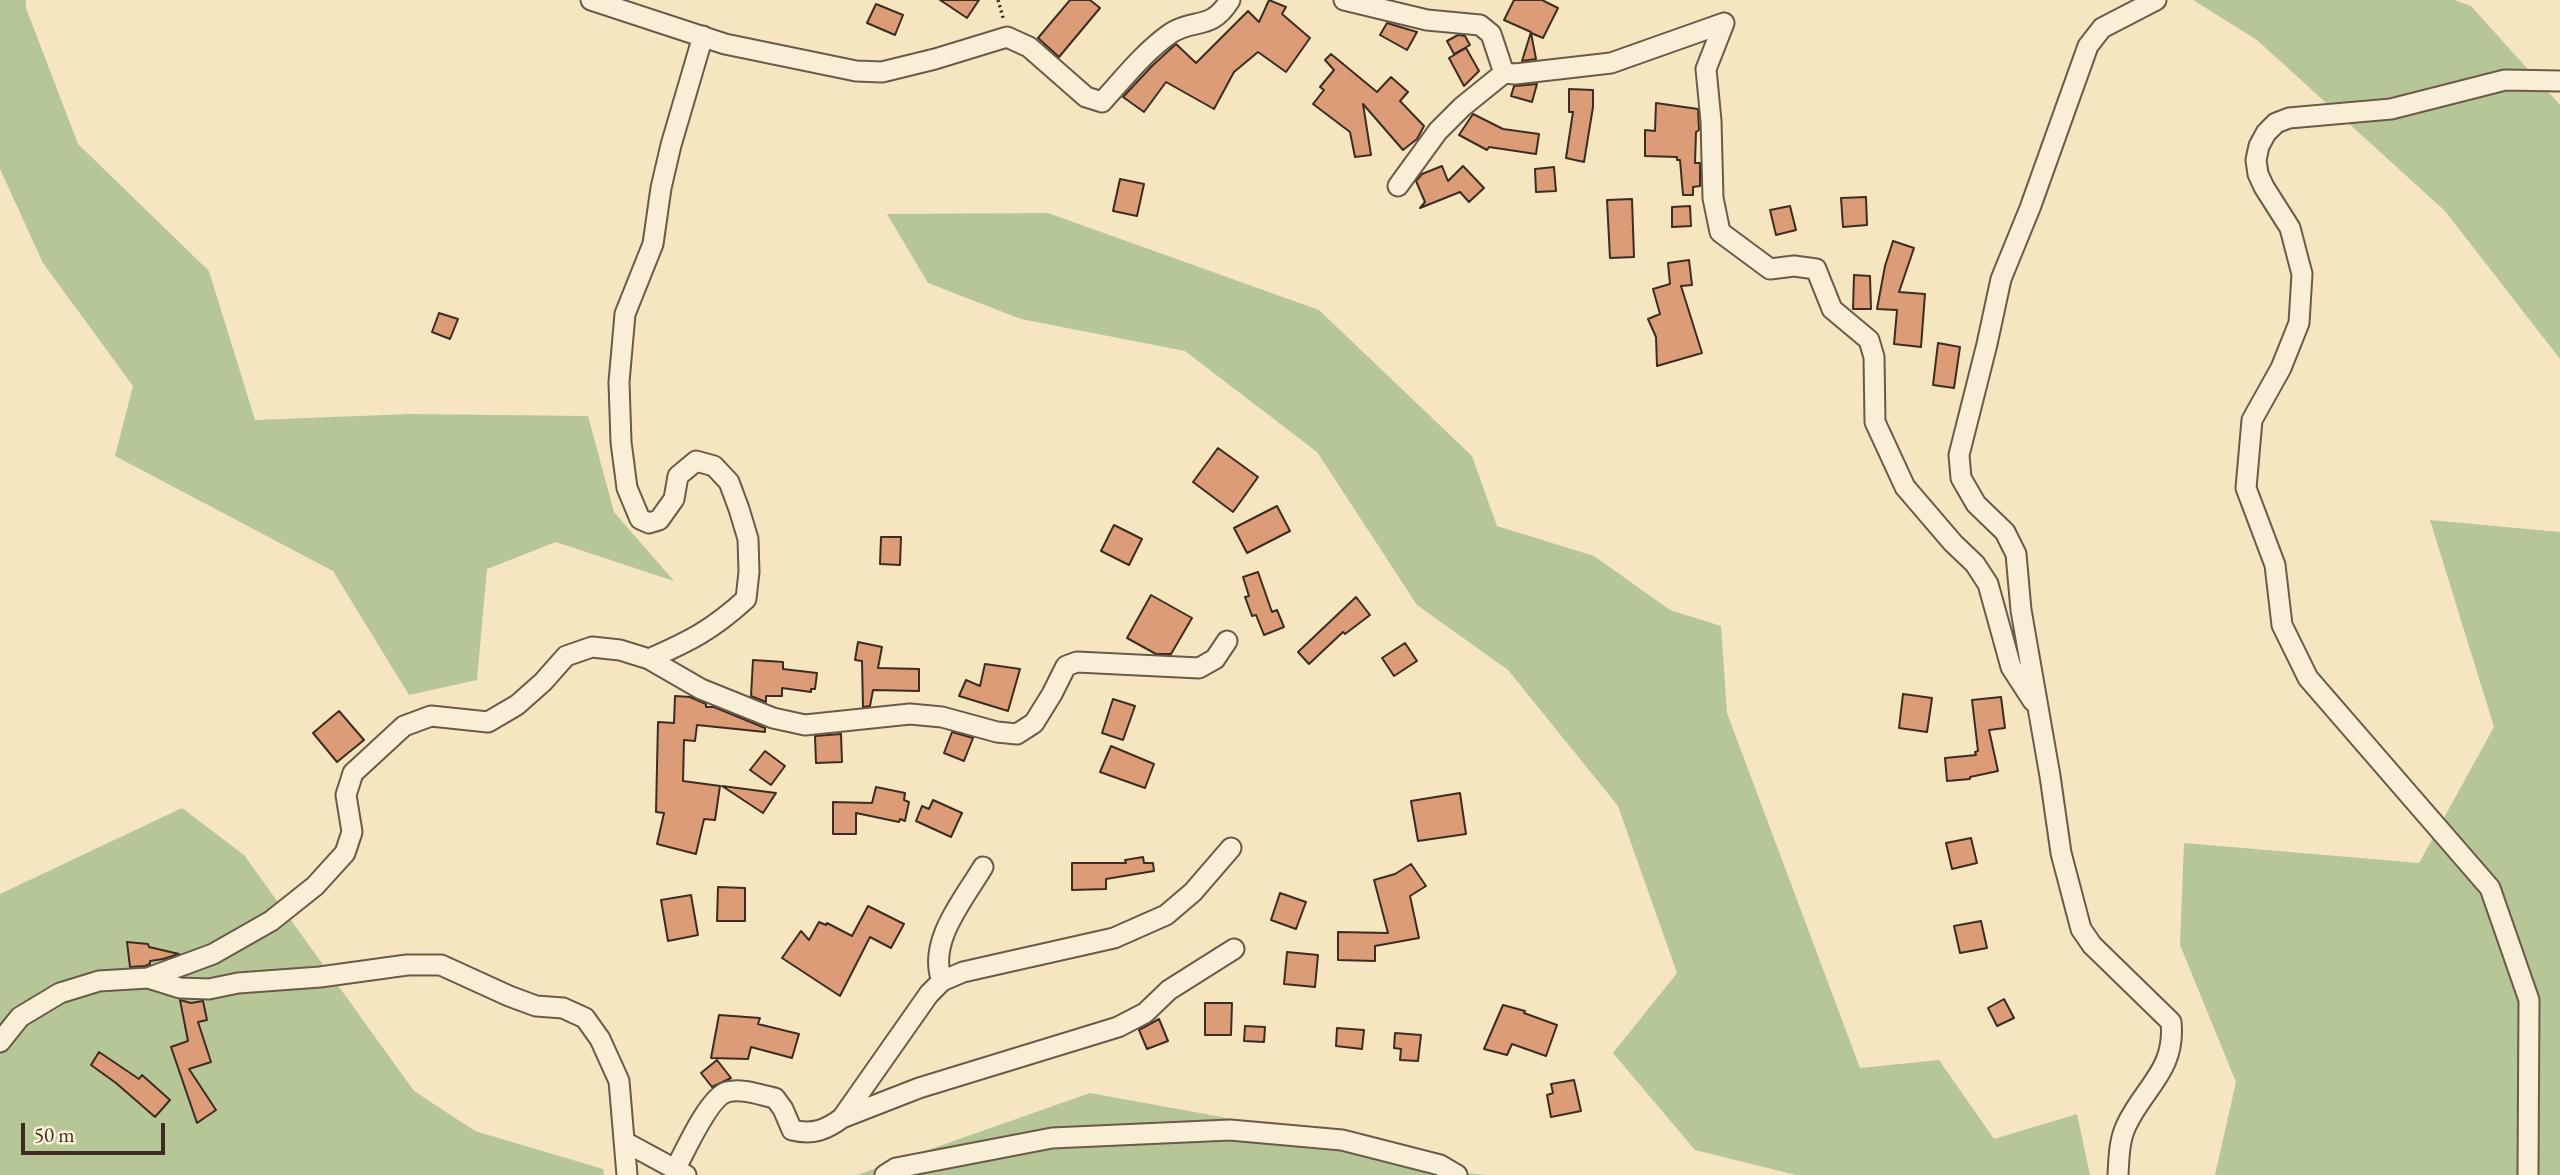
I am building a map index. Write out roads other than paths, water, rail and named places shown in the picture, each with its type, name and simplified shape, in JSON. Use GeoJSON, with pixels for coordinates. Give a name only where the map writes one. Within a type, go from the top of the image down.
{"type":"FeatureCollection","features":[{"type":"Feature","properties":{"kind":"street"},"geometry":{"type":"LineString","coordinates":[[591,0],[725,44],[856,71],[882,72],[1007,37],[1029,47],[1086,97],[1102,102],[1147,52],[1174,32],[1211,21],[1223,12],[1230,0]]}},
{"type":"Feature","properties":{"kind":"street"},"geometry":{"type":"LineString","coordinates":[[1344,0],[1427,20],[1480,25],[1491,34],[1504,73]]}},
{"type":"Feature","properties":{"kind":"street"},"geometry":{"type":"LineString","coordinates":[[2118,1175],[2120,1143],[2126,1125],[2166,1062],[2173,1042],[2171,1022],[2091,945],[2081,929],[2061,853],[2021,610],[2016,554],[2005,532],[1976,504],[1961,478],[1959,455],[2001,279],[2088,46],[2102,28],[2156,0]]}},
{"type":"Feature","properties":{"kind":"street"},"geometry":{"type":"LineString","coordinates":[[1398,186],[1438,131],[1462,107],[1504,73],[1611,63],[1724,23],[1706,69],[1711,121],[1713,198],[1720,232],[1770,269],[1794,266],[1816,270],[1832,309],[1869,340],[1874,356],[1875,422],[1905,487],[1953,543],[1975,564],[1988,584],[2011,667],[2039,710]]}},
{"type":"Feature","properties":{"kind":"street"},"geometry":{"type":"LineString","coordinates":[[649,659],[691,641],[722,621],[746,599],[749,572],[748,539],[739,509],[729,482],[714,466],[696,461],[678,476],[674,499],[659,520],[649,523],[640,519],[627,488],[621,442],[619,382],[625,314],[653,244],[661,188],[703,36]]}},
{"type":"Feature","properties":{"kind":"street"},"geometry":{"type":"LineString","coordinates":[[2528,1175],[2529,1000],[2490,888],[2308,677],[2282,625],[2275,565],[2246,488],[2252,420],[2281,368],[2299,323],[2302,275],[2290,228],[2258,174],[2256,160],[2266,133],[2276,123],[2289,118],[2391,109],[2505,80],[2560,81]]}},
{"type":"Feature","properties":{"kind":"street"},"geometry":{"type":"LineString","coordinates":[[0,1042],[20,1017],[60,993],[99,981],[148,978],[213,954],[271,921],[315,886],[345,853],[352,832],[346,795],[353,773],[404,726],[431,716],[488,722],[517,705],[566,656],[592,647],[620,650],[649,659],[701,689],[773,718],[804,724],[910,714],[942,717],[998,732],[1017,734],[1034,723],[1066,666],[1077,662],[1199,668],[1215,659],[1227,640]]}},
{"type":"Feature","properties":{"kind":"street"},"geometry":{"type":"LineString","coordinates":[[842,1118],[929,994],[942,981],[963,972],[1114,938],[1166,915],[1193,892],[1231,848]]}},
{"type":"Feature","properties":{"kind":"street"},"geometry":{"type":"LineString","coordinates":[[942,981],[937,968],[947,925],[983,867]]}},
{"type":"Feature","properties":{"kind":"street"},"geometry":{"type":"LineString","coordinates":[[625,1142],[681,1172],[714,1101],[724,1092],[739,1091],[775,1098],[783,1108],[792,1130],[805,1133],[826,1130],[842,1118],[919,1088],[1118,1027],[1145,1013],[1169,990],[1234,949]]}},
{"type":"Feature","properties":{"kind":"street"},"geometry":{"type":"LineString","coordinates":[[148,978],[180,988],[209,989],[238,983],[320,977],[397,966],[441,965],[536,1006],[562,1008],[585,1018],[600,1039],[619,1081],[627,1175]]}},
{"type":"Feature","properties":{"kind":"street"},"geometry":{"type":"LineString","coordinates":[[885,1175],[896,1168],[1052,1138],[1230,1130],[1342,1140],[1440,1165],[1457,1175]]}}]}
